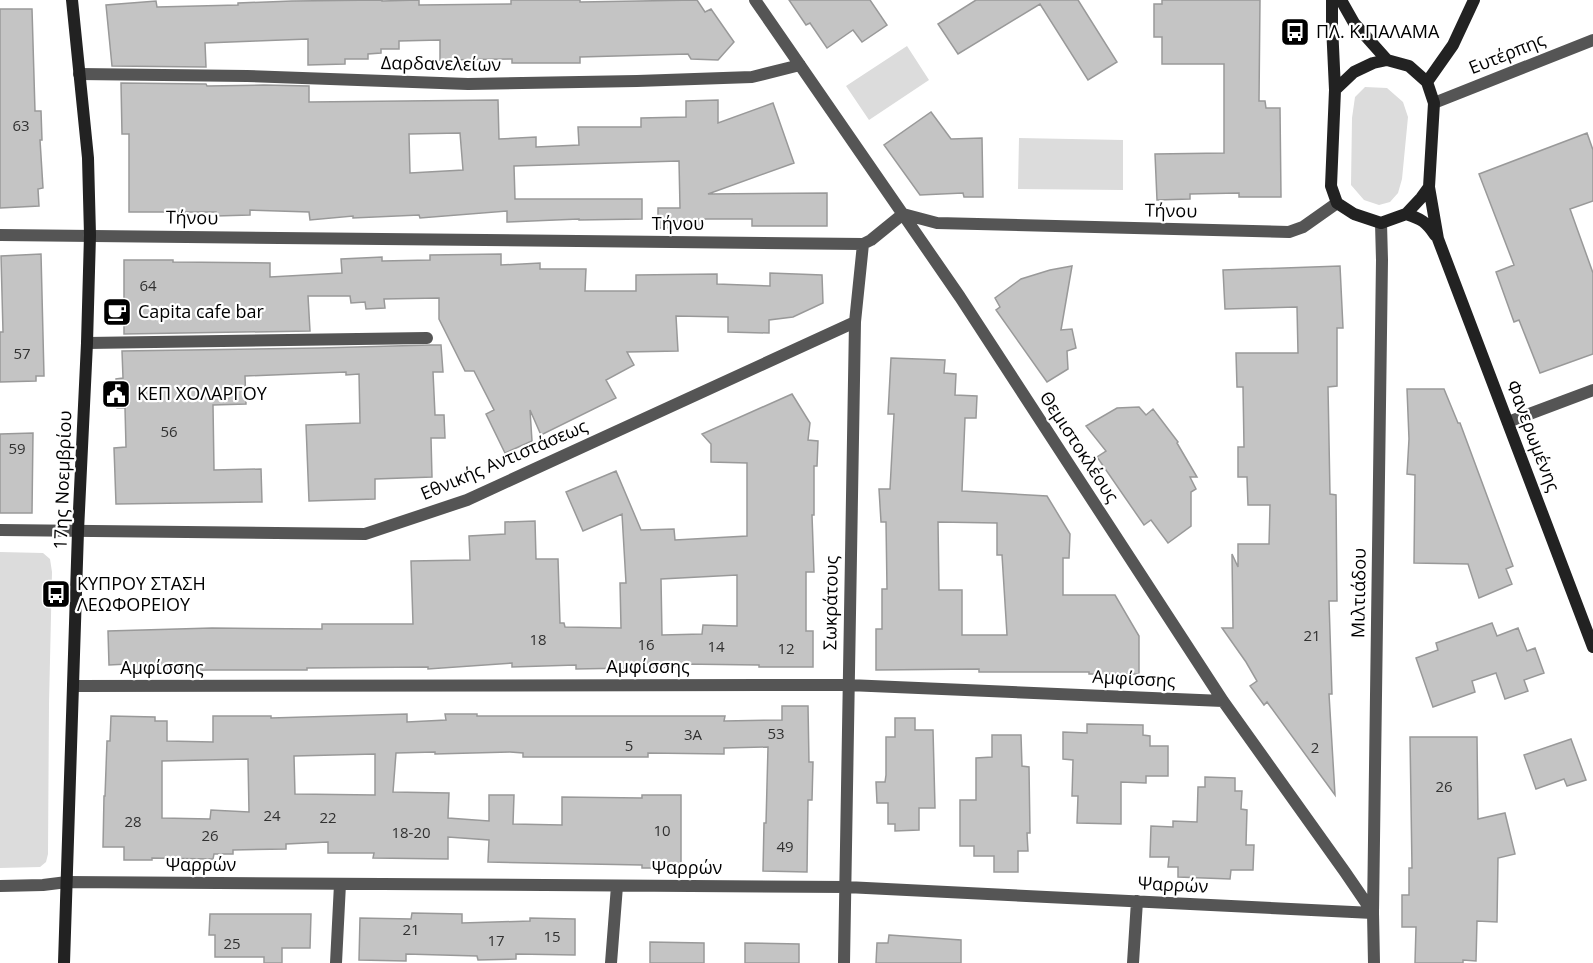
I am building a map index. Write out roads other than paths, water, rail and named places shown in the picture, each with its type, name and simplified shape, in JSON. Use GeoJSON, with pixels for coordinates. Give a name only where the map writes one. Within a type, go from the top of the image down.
{"type":"FeatureCollection","features":[{"type":"Feature","properties":{"kind":"street","name":"17ης Νοεμβρίου"},"geometry":{"type":"LineString","coordinates":[[64,963],[90,235],[88,158],[72,0]]}},
{"type":"Feature","properties":{"kind":"street","name":"Θεμιστοκλέους"},"geometry":{"type":"LineString","coordinates":[[755,0],[960,297],[1223,701],[1373,913]]}},
{"type":"Feature","properties":{"kind":"street"},"geometry":{"type":"LineString","coordinates":[[1332,0],[1335,90],[1331,186],[1337,203],[1354,214],[1381,223],[1406,214],[1429,187],[1434,103],[1427,82],[1409,66],[1387,60],[1372,63],[1354,72],[1335,90]]}},
{"type":"Feature","properties":{"kind":"street"},"geometry":{"type":"LineString","coordinates":[[1341,0],[1354,22],[1387,60]]}},
{"type":"Feature","properties":{"kind":"street"},"geometry":{"type":"LineString","coordinates":[[1427,82],[1453,45],[1474,0]]}},
{"type":"Feature","properties":{"kind":"street","name":"Ευτέρπης"},"geometry":{"type":"LineString","coordinates":[[1434,103],[1593,40]]}},
{"type":"Feature","properties":{"kind":"street","name":"Δαρδανελείων"},"geometry":{"type":"LineString","coordinates":[[79,74],[247,76],[468,84],[752,77],[800,65]]}},
{"type":"Feature","properties":{"kind":"street","name":"Φανερωμένης"},"geometry":{"type":"LineString","coordinates":[[1429,187],[1438,238],[1593,647]]}},
{"type":"Feature","properties":{"kind":"street","name":"Τήνου"},"geometry":{"type":"LineString","coordinates":[[903,214],[937,223],[1289,232],[1303,227],[1337,203]]}},
{"type":"Feature","properties":{"kind":"street"},"geometry":{"type":"LineString","coordinates":[[863,244],[903,214]]}},
{"type":"Feature","properties":{"kind":"street","name":"Φανερωμένης"},"geometry":{"type":"LineString","coordinates":[[1406,214],[1425,222],[1438,238]]}},
{"type":"Feature","properties":{"kind":"street","name":"Μιλτιάδου"},"geometry":{"type":"LineString","coordinates":[[1374,963],[1381,223]]}},
{"type":"Feature","properties":{"kind":"street","name":"Τήνου"},"geometry":{"type":"LineString","coordinates":[[0,235],[863,244]]}},
{"type":"Feature","properties":{"kind":"street","name":"Σωκράτους"},"geometry":{"type":"LineString","coordinates":[[844,963],[855,322],[863,244]]}},
{"type":"Feature","properties":{"kind":"street","name":"Εθνικής Αντιστάσεως"},"geometry":{"type":"LineString","coordinates":[[0,530],[364,534],[467,500],[855,322]]}},
{"type":"Feature","properties":{"kind":"street"},"geometry":{"type":"LineString","coordinates":[[87,343],[427,338]]}},
{"type":"Feature","properties":{"kind":"street"},"geometry":{"type":"LineString","coordinates":[[1508,422],[1593,390]]}},
{"type":"Feature","properties":{"kind":"street","name":"Αμφίσσης"},"geometry":{"type":"LineString","coordinates":[[73,686],[848,685],[1223,701]]}},
{"type":"Feature","properties":{"kind":"street","name":"Ψαρρών"},"geometry":{"type":"LineString","coordinates":[[0,886],[67,882],[846,887],[1373,913]]}},
{"type":"Feature","properties":{"kind":"street"},"geometry":{"type":"LineString","coordinates":[[336,963],[340,884]]}},
{"type":"Feature","properties":{"kind":"street"},"geometry":{"type":"LineString","coordinates":[[610,963],[617,886]]}},
{"type":"Feature","properties":{"kind":"street"},"geometry":{"type":"LineString","coordinates":[[1133,963],[1137,901]]}},
{"type":"Feature","properties":{"kind":"place","name":"ΠΛ. Κ.ΠΑΛΑΜΑ"},"geometry":{"type":"Point","coordinates":[1295,32]}},
{"type":"Feature","properties":{"kind":"place","name":"Capita cafe bar"},"geometry":{"type":"Point","coordinates":[117,312]}},
{"type":"Feature","properties":{"kind":"place","name":"ΚΕΠ ΧΟΛΑΡΓΟΥ"},"geometry":{"type":"Point","coordinates":[116,394]}},
{"type":"Feature","properties":{"kind":"place","name":"ΚΥΠΡΟΥ ΣΤΑΣΗ ΛΕΩΦΟΡΕΙΟΥ"},"geometry":{"type":"Point","coordinates":[56,594]}}]}
